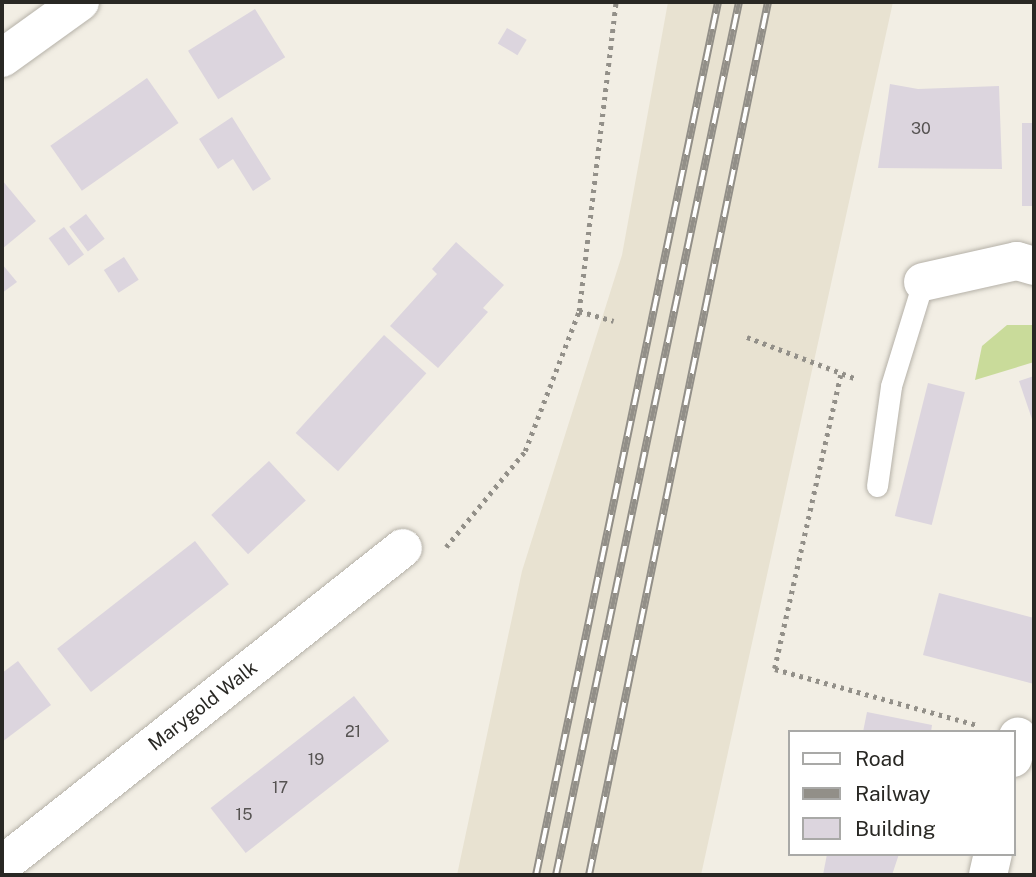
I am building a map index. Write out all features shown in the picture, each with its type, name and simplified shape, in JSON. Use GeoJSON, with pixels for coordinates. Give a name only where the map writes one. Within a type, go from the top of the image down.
{"type":"FeatureCollection","features":[{"type":"Feature","properties":{"kind":"street"},"geometry":{"type":"LineString","coordinates":[[2,58],[80,2]]}},
{"type":"Feature","properties":{"kind":"street"},"geometry":{"type":"LineString","coordinates":[[923,282],[1017,261],[1034,266]]}},
{"type":"Feature","properties":{"kind":"street","name":"Marygold Walk"},"geometry":{"type":"LineString","coordinates":[[2,865],[403,548]]}},
{"type":"Feature","properties":{"kind":"street"},"geometry":{"type":"LineString","coordinates":[[988,875],[993,856]]}},
{"type":"Feature","properties":{"kind":"lane"},"geometry":{"type":"LineString","coordinates":[[877,486],[891,386],[923,282]]}},
{"type":"Feature","properties":{"kind":"path"},"geometry":{"type":"LineString","coordinates":[[403,548],[450,547],[525,451],[579,311],[616,2]]}},
{"type":"Feature","properties":{"kind":"path"},"geometry":{"type":"LineString","coordinates":[[579,311],[614,321]]}},
{"type":"Feature","properties":{"kind":"path"},"geometry":{"type":"LineString","coordinates":[[747,337],[851,377]]}},
{"type":"Feature","properties":{"kind":"path"},"geometry":{"type":"LineString","coordinates":[[841,375],[775,669],[971,730]]}},
{"type":"Feature","properties":{"kind":"shaded area"},"geometry":{"type":"Polygon","coordinates":[[[668,2],[893,2],[701,875],[457,875],[522,571],[622,255],[668,2]]]}},
{"type":"Feature","properties":{"kind":"green space"},"geometry":{"type":"Polygon","coordinates":[[[1007,325],[1034,325],[1034,362],[975,380],[982,346],[1007,325]]]}},
{"type":"Feature","properties":{"kind":"building"},"geometry":{"type":"Polygon","coordinates":[[[255,9],[285,57],[218,99],[188,51],[255,9]]]}},
{"type":"Feature","properties":{"kind":"building"},"geometry":{"type":"Polygon","coordinates":[[[507,28],[527,40],[517,55],[498,43],[507,28]]]}},
{"type":"Feature","properties":{"kind":"building"},"geometry":{"type":"Polygon","coordinates":[[[147,78],[179,123],[82,191],[50,146],[147,78]]]}},
{"type":"Feature","properties":{"kind":"building"},"geometry":{"type":"Polygon","coordinates":[[[890,84],[918,89],[999,86],[1002,169],[878,168],[890,84]]]}},
{"type":"Feature","properties":{"kind":"building"},"geometry":{"type":"Polygon","coordinates":[[[232,117],[271,179],[253,191],[233,159],[218,169],[199,139],[232,117]]]}},
{"type":"Feature","properties":{"kind":"building"},"geometry":{"type":"Polygon","coordinates":[[[1022,123],[1034,123],[1034,206],[1022,206],[1022,123]]]}},
{"type":"Feature","properties":{"kind":"building"},"geometry":{"type":"Polygon","coordinates":[[[2,180],[36,221],[2,249],[2,180]]]}},
{"type":"Feature","properties":{"kind":"building"},"geometry":{"type":"Polygon","coordinates":[[[86,214],[105,239],[88,251],[69,227],[86,214]]]}},
{"type":"Feature","properties":{"kind":"building"},"geometry":{"type":"Polygon","coordinates":[[[64,227],[84,255],[69,266],[49,238],[64,227]]]}},
{"type":"Feature","properties":{"kind":"building"},"geometry":{"type":"Polygon","coordinates":[[[456,242],[504,285],[483,308],[488,312],[438,368],[390,326],[437,274],[432,269],[456,242]]]}},
{"type":"Feature","properties":{"kind":"building"},"geometry":{"type":"Polygon","coordinates":[[[124,257],[139,280],[119,293],[104,270],[124,257]]]}},
{"type":"Feature","properties":{"kind":"building"},"geometry":{"type":"Polygon","coordinates":[[[2,264],[17,282],[2,293],[2,264]]]}},
{"type":"Feature","properties":{"kind":"building"},"geometry":{"type":"Polygon","coordinates":[[[384,335],[426,373],[338,471],[296,433],[384,335]]]}},
{"type":"Feature","properties":{"kind":"building"},"geometry":{"type":"Polygon","coordinates":[[[1034,376],[1034,425],[1019,381],[1034,376]]]}},
{"type":"Feature","properties":{"kind":"building"},"geometry":{"type":"Polygon","coordinates":[[[928,383],[965,392],[932,525],[895,516],[928,383]]]}},
{"type":"Feature","properties":{"kind":"building"},"geometry":{"type":"Polygon","coordinates":[[[269,461],[306,500],[248,554],[211,515],[269,461]]]}},
{"type":"Feature","properties":{"kind":"building"},"geometry":{"type":"Polygon","coordinates":[[[195,541],[229,584],[91,692],[57,649],[195,541]]]}},
{"type":"Feature","properties":{"kind":"building"},"geometry":{"type":"Polygon","coordinates":[[[939,593],[1034,618],[1034,684],[923,655],[939,593]]]}},
{"type":"Feature","properties":{"kind":"building"},"geometry":{"type":"Polygon","coordinates":[[[18,661],[51,705],[2,742],[2,673],[18,661]]]}},
{"type":"Feature","properties":{"kind":"building"},"geometry":{"type":"Polygon","coordinates":[[[354,696],[389,741],[246,853],[211,808],[354,696]]]}},
{"type":"Feature","properties":{"kind":"building"},"geometry":{"type":"Polygon","coordinates":[[[867,712],[932,725],[931,730],[863,730],[867,712]]]}},
{"type":"Feature","properties":{"kind":"building"},"geometry":{"type":"Polygon","coordinates":[[[827,856],[898,856],[892,875],[823,875],[827,856]]]}},
{"type":"Feature","properties":{"kind":"railway"},"geometry":{"type":"LineString","coordinates":[[536,875],[718,2]]}},
{"type":"Feature","properties":{"kind":"railway"},"geometry":{"type":"LineString","coordinates":[[556,875],[739,2]]}},
{"type":"Feature","properties":{"kind":"railway"},"geometry":{"type":"LineString","coordinates":[[589,875],[768,2]]}}]}
